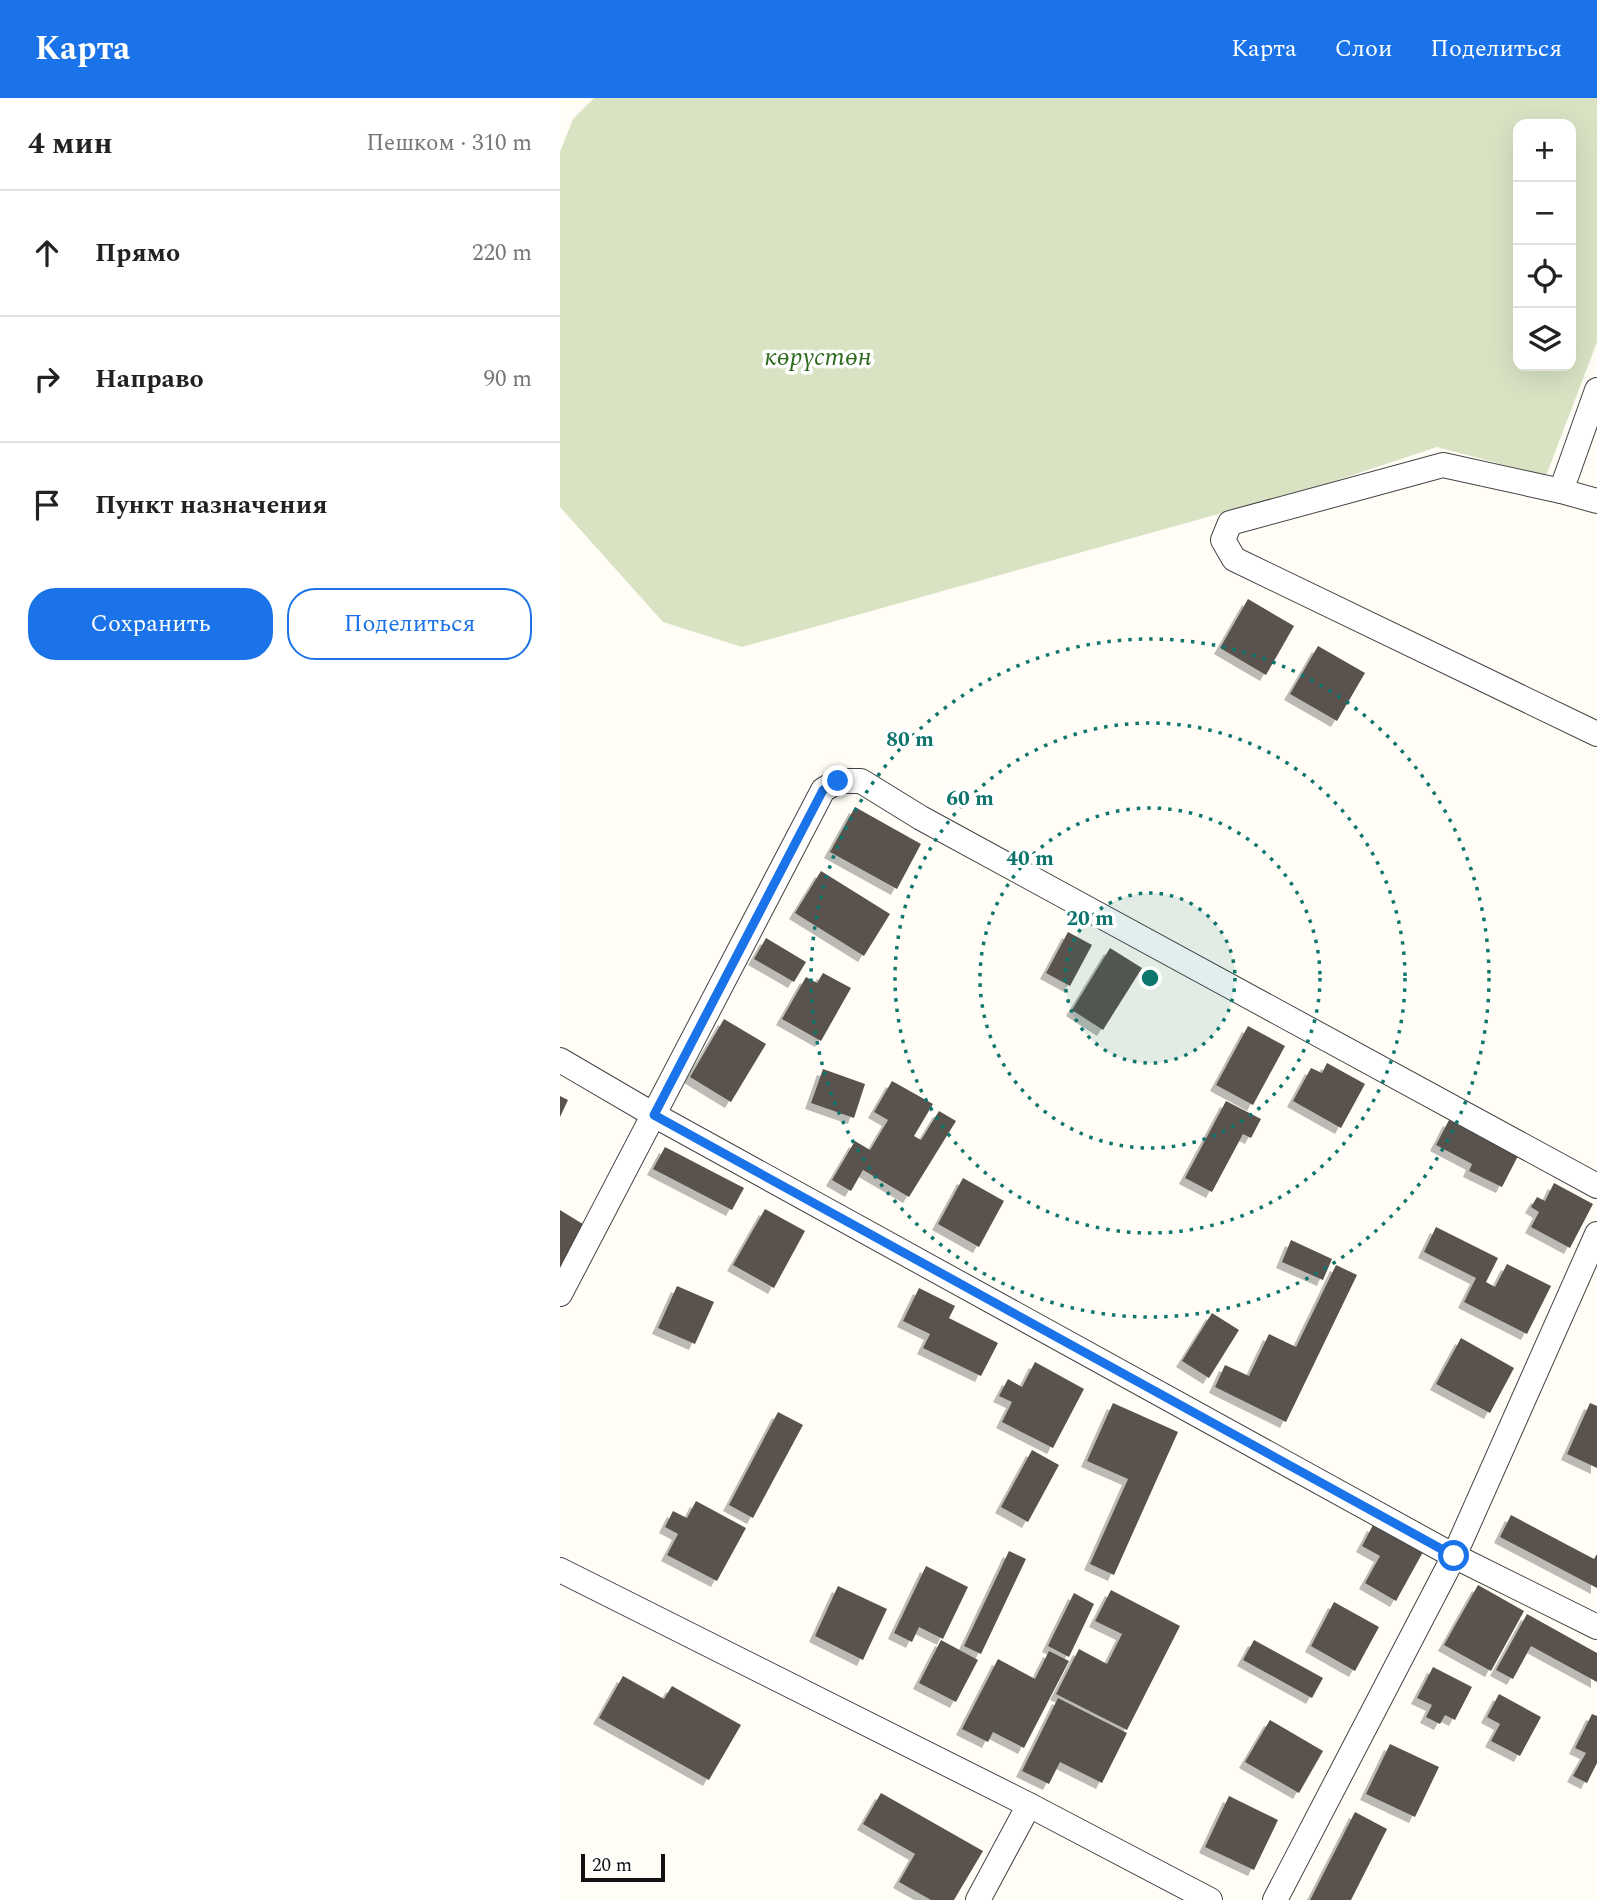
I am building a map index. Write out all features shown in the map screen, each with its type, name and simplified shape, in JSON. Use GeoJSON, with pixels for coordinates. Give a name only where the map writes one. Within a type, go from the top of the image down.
{"type":"FeatureCollection","features":[{"type":"Feature","properties":{"kind":"street"},"geometry":{"type":"LineString","coordinates":[[1561,491],[1597,390]]}},
{"type":"Feature","properties":{"kind":"street"},"geometry":{"type":"LineString","coordinates":[[1597,501],[1443,465],[1230,523],[1223,540],[1234,559],[1597,734]]}},
{"type":"Feature","properties":{"kind":"street"},"geometry":{"type":"LineString","coordinates":[[560,1294],[823,790],[838,781],[861,781],[933,825],[1597,1186]]}},
{"type":"Feature","properties":{"kind":"street"},"geometry":{"type":"LineString","coordinates":[[560,1060],[654,1115],[1454,1556],[1597,1627]]}},
{"type":"Feature","properties":{"kind":"street"},"geometry":{"type":"LineString","coordinates":[[1275,1900],[1454,1556],[1597,1234]]}},
{"type":"Feature","properties":{"kind":"street"},"geometry":{"type":"LineString","coordinates":[[560,1570],[1029,1805],[1210,1900]]}},
{"type":"Feature","properties":{"kind":"street"},"geometry":{"type":"LineString","coordinates":[[978,1900],[1029,1805]]}},
{"type":"Feature","properties":{"kind":"green space","name":"көрүстөн"},"geometry":{"type":"Polygon","coordinates":[[[594,98],[1597,98],[1597,342],[1546,476],[1437,447],[1326,484],[742,647],[663,622],[560,507],[560,152],[573,119],[594,98]]]}},
{"type":"Feature","properties":{"kind":"building"},"geometry":{"type":"Polygon","coordinates":[[[1248,599],[1294,626],[1266,675],[1220,648],[1248,599]]]}},
{"type":"Feature","properties":{"kind":"building"},"geometry":{"type":"Polygon","coordinates":[[[1318,646],[1365,673],[1337,721],[1290,694],[1318,646]]]}},
{"type":"Feature","properties":{"kind":"building"},"geometry":{"type":"Polygon","coordinates":[[[855,807],[921,844],[897,889],[830,852],[855,807]]]}},
{"type":"Feature","properties":{"kind":"building"},"geometry":{"type":"Polygon","coordinates":[[[821,871],[890,914],[864,956],[795,913],[821,871]]]}},
{"type":"Feature","properties":{"kind":"building"},"geometry":{"type":"Polygon","coordinates":[[[1068,932],[1092,945],[1070,986],[1046,973],[1068,932]]]}},
{"type":"Feature","properties":{"kind":"building"},"geometry":{"type":"Polygon","coordinates":[[[766,938],[806,962],[794,982],[754,959],[766,938]]]}},
{"type":"Feature","properties":{"kind":"building"},"geometry":{"type":"Polygon","coordinates":[[[1110,948],[1142,968],[1103,1030],[1072,1010],[1110,948]]]}},
{"type":"Feature","properties":{"kind":"building"},"geometry":{"type":"Polygon","coordinates":[[[823,973],[851,988],[821,1041],[782,1019],[806,977],[817,983],[823,973]]]}},
{"type":"Feature","properties":{"kind":"building"},"geometry":{"type":"Polygon","coordinates":[[[724,1019],[766,1044],[731,1102],[690,1077],[724,1019]]]}},
{"type":"Feature","properties":{"kind":"building"},"geometry":{"type":"Polygon","coordinates":[[[1248,1026],[1285,1046],[1253,1105],[1216,1085],[1248,1026]]]}},
{"type":"Feature","properties":{"kind":"building"},"geometry":{"type":"Polygon","coordinates":[[[1327,1063],[1365,1084],[1341,1128],[1293,1101],[1311,1068],[1322,1073],[1327,1063]]]}},
{"type":"Feature","properties":{"kind":"building"},"geometry":{"type":"Polygon","coordinates":[[[823,1069],[865,1084],[854,1118],[811,1103],[823,1069]]]}},
{"type":"Feature","properties":{"kind":"building"},"geometry":{"type":"Polygon","coordinates":[[[892,1081],[933,1104],[914,1136],[921,1140],[939,1111],[956,1121],[909,1197],[863,1170],[851,1191],[832,1180],[855,1141],[870,1150],[888,1120],[874,1112],[892,1081]]]}},
{"type":"Feature","properties":{"kind":"building"},"geometry":{"type":"Polygon","coordinates":[[[560,1096],[568,1100],[560,1117],[560,1096]]]}},
{"type":"Feature","properties":{"kind":"building"},"geometry":{"type":"Polygon","coordinates":[[[1226,1101],[1261,1119],[1251,1138],[1243,1134],[1212,1192],[1185,1178],[1226,1101]]]}},
{"type":"Feature","properties":{"kind":"building"},"geometry":{"type":"Polygon","coordinates":[[[1449,1120],[1518,1156],[1502,1187],[1469,1171],[1472,1164],[1436,1145],[1449,1120]]]}},
{"type":"Feature","properties":{"kind":"building"},"geometry":{"type":"Polygon","coordinates":[[[665,1147],[744,1188],[732,1210],[653,1169],[665,1147]]]}},
{"type":"Feature","properties":{"kind":"building"},"geometry":{"type":"Polygon","coordinates":[[[963,1178],[1004,1201],[979,1247],[938,1224],[963,1178]]]}},
{"type":"Feature","properties":{"kind":"building"},"geometry":{"type":"Polygon","coordinates":[[[1554,1183],[1593,1204],[1570,1248],[1531,1227],[1539,1212],[1531,1207],[1537,1197],[1545,1201],[1554,1183]]]}},
{"type":"Feature","properties":{"kind":"building"},"geometry":{"type":"Polygon","coordinates":[[[765,1209],[805,1231],[774,1288],[733,1265],[765,1209]]]}},
{"type":"Feature","properties":{"kind":"building"},"geometry":{"type":"Polygon","coordinates":[[[560,1210],[586,1226],[560,1267],[560,1210]]]}},
{"type":"Feature","properties":{"kind":"building"},"geometry":{"type":"Polygon","coordinates":[[[1436,1227],[1498,1258],[1486,1282],[1495,1287],[1507,1264],[1551,1286],[1527,1334],[1464,1302],[1476,1278],[1424,1252],[1436,1227]]]}},
{"type":"Feature","properties":{"kind":"building"},"geometry":{"type":"Polygon","coordinates":[[[1291,1240],[1332,1259],[1323,1280],[1282,1262],[1291,1240]]]}},
{"type":"Feature","properties":{"kind":"building"},"geometry":{"type":"Polygon","coordinates":[[[1336,1265],[1357,1275],[1286,1422],[1215,1387],[1225,1365],[1249,1376],[1269,1334],[1296,1347],[1336,1265]]]}},
{"type":"Feature","properties":{"kind":"building"},"geometry":{"type":"Polygon","coordinates":[[[677,1286],[714,1302],[695,1344],[658,1328],[677,1286]]]}},
{"type":"Feature","properties":{"kind":"building"},"geometry":{"type":"Polygon","coordinates":[[[919,1288],[955,1306],[949,1318],[998,1343],[981,1376],[923,1348],[930,1334],[903,1321],[919,1288]]]}},
{"type":"Feature","properties":{"kind":"building"},"geometry":{"type":"Polygon","coordinates":[[[1212,1313],[1239,1330],[1209,1378],[1182,1361],[1212,1313]]]}},
{"type":"Feature","properties":{"kind":"building"},"geometry":{"type":"Polygon","coordinates":[[[1461,1338],[1514,1368],[1490,1413],[1436,1384],[1461,1338]]]}},
{"type":"Feature","properties":{"kind":"building"},"geometry":{"type":"Polygon","coordinates":[[[1035,1362],[1084,1389],[1053,1448],[1002,1422],[1012,1402],[999,1396],[1008,1379],[1022,1387],[1035,1362]]]}},
{"type":"Feature","properties":{"kind":"building"},"geometry":{"type":"Polygon","coordinates":[[[1113,1403],[1178,1432],[1114,1575],[1090,1564],[1128,1479],[1087,1461],[1113,1403]]]}},
{"type":"Feature","properties":{"kind":"building"},"geometry":{"type":"Polygon","coordinates":[[[1590,1403],[1597,1406],[1597,1468],[1567,1454],[1590,1403]]]}},
{"type":"Feature","properties":{"kind":"building"},"geometry":{"type":"Polygon","coordinates":[[[778,1412],[803,1425],[753,1518],[729,1505],[778,1412]]]}},
{"type":"Feature","properties":{"kind":"building"},"geometry":{"type":"Polygon","coordinates":[[[1032,1450],[1059,1465],[1028,1522],[1001,1507],[1032,1450]]]}},
{"type":"Feature","properties":{"kind":"building"},"geometry":{"type":"Polygon","coordinates":[[[696,1501],[746,1528],[717,1581],[667,1555],[678,1534],[665,1527],[673,1511],[687,1518],[696,1501]]]}},
{"type":"Feature","properties":{"kind":"building"},"geometry":{"type":"Polygon","coordinates":[[[1511,1515],[1594,1559],[1597,1554],[1597,1588],[1500,1537],[1511,1515]]]}},
{"type":"Feature","properties":{"kind":"building"},"geometry":{"type":"Polygon","coordinates":[[[1373,1525],[1423,1552],[1396,1601],[1365,1583],[1380,1556],[1362,1546],[1373,1525]]]}},
{"type":"Feature","properties":{"kind":"building"},"geometry":{"type":"Polygon","coordinates":[[[1009,1551],[1026,1559],[981,1654],[964,1646],[1009,1551]]]}},
{"type":"Feature","properties":{"kind":"building"},"geometry":{"type":"Polygon","coordinates":[[[926,1566],[968,1587],[943,1639],[919,1627],[912,1642],[894,1633],[926,1566]]]}},
{"type":"Feature","properties":{"kind":"building"},"geometry":{"type":"Polygon","coordinates":[[[1478,1585],[1524,1611],[1491,1671],[1444,1645],[1478,1585]]]}},
{"type":"Feature","properties":{"kind":"building"},"geometry":{"type":"Polygon","coordinates":[[[838,1586],[887,1609],[863,1660],[815,1636],[838,1586]]]}},
{"type":"Feature","properties":{"kind":"building"},"geometry":{"type":"Polygon","coordinates":[[[1111,1590],[1180,1626],[1127,1730],[1056,1694],[1079,1649],[1107,1664],[1122,1634],[1095,1621],[1111,1590]]]}},
{"type":"Feature","properties":{"kind":"building"},"geometry":{"type":"Polygon","coordinates":[[[1074,1593],[1094,1604],[1069,1657],[1048,1646],[1074,1593]]]}},
{"type":"Feature","properties":{"kind":"building"},"geometry":{"type":"Polygon","coordinates":[[[1334,1602],[1379,1627],[1355,1671],[1311,1646],[1334,1602]]]}},
{"type":"Feature","properties":{"kind":"building"},"geometry":{"type":"Polygon","coordinates":[[[1527,1614],[1597,1653],[1597,1682],[1531,1646],[1513,1679],[1496,1670],[1527,1614]]]}},
{"type":"Feature","properties":{"kind":"building"},"geometry":{"type":"Polygon","coordinates":[[[941,1640],[978,1660],[956,1702],[919,1683],[941,1640]]]}},
{"type":"Feature","properties":{"kind":"building"},"geometry":{"type":"Polygon","coordinates":[[[1254,1640],[1323,1678],[1312,1698],[1243,1660],[1254,1640]]]}},
{"type":"Feature","properties":{"kind":"building"},"geometry":{"type":"Polygon","coordinates":[[[1049,1651],[1069,1661],[1024,1748],[993,1732],[988,1742],[962,1729],[998,1659],[1035,1679],[1049,1651]]]}},
{"type":"Feature","properties":{"kind":"building"},"geometry":{"type":"Polygon","coordinates":[[[1433,1667],[1472,1687],[1455,1720],[1445,1715],[1440,1724],[1426,1717],[1432,1705],[1417,1698],[1433,1667]]]}},
{"type":"Feature","properties":{"kind":"building"},"geometry":{"type":"Polygon","coordinates":[[[623,1676],[664,1699],[672,1686],[741,1725],[709,1780],[599,1718],[623,1676]]]}},
{"type":"Feature","properties":{"kind":"building"},"geometry":{"type":"Polygon","coordinates":[[[1499,1694],[1541,1717],[1520,1756],[1491,1741],[1500,1724],[1487,1717],[1499,1694]]]}},
{"type":"Feature","properties":{"kind":"building"},"geometry":{"type":"Polygon","coordinates":[[[1058,1698],[1127,1733],[1102,1783],[1060,1762],[1049,1784],[1022,1771],[1058,1698]]]}},
{"type":"Feature","properties":{"kind":"building"},"geometry":{"type":"Polygon","coordinates":[[[1592,1714],[1597,1716],[1597,1763],[1587,1783],[1573,1776],[1586,1753],[1575,1748],[1592,1714]]]}},
{"type":"Feature","properties":{"kind":"building"},"geometry":{"type":"Polygon","coordinates":[[[1270,1720],[1323,1751],[1299,1793],[1245,1762],[1270,1720]]]}},
{"type":"Feature","properties":{"kind":"building"},"geometry":{"type":"Polygon","coordinates":[[[1390,1744],[1439,1767],[1415,1817],[1366,1794],[1390,1744]]]}},
{"type":"Feature","properties":{"kind":"building"},"geometry":{"type":"Polygon","coordinates":[[[881,1793],[983,1851],[954,1900],[931,1900],[899,1882],[915,1854],[863,1824],[881,1793]]]}},
{"type":"Feature","properties":{"kind":"building"},"geometry":{"type":"Polygon","coordinates":[[[1229,1796],[1278,1820],[1254,1870],[1205,1847],[1229,1796]]]}},
{"type":"Feature","properties":{"kind":"building"},"geometry":{"type":"Polygon","coordinates":[[[1355,1812],[1387,1829],[1351,1900],[1310,1900],[1355,1812]]]}},
{"type":"Feature","properties":{"kind":"route"},"geometry":{"type":"LineString","coordinates":[[838,781],[823,790],[654,1115],[1454,1556]]}}]}
